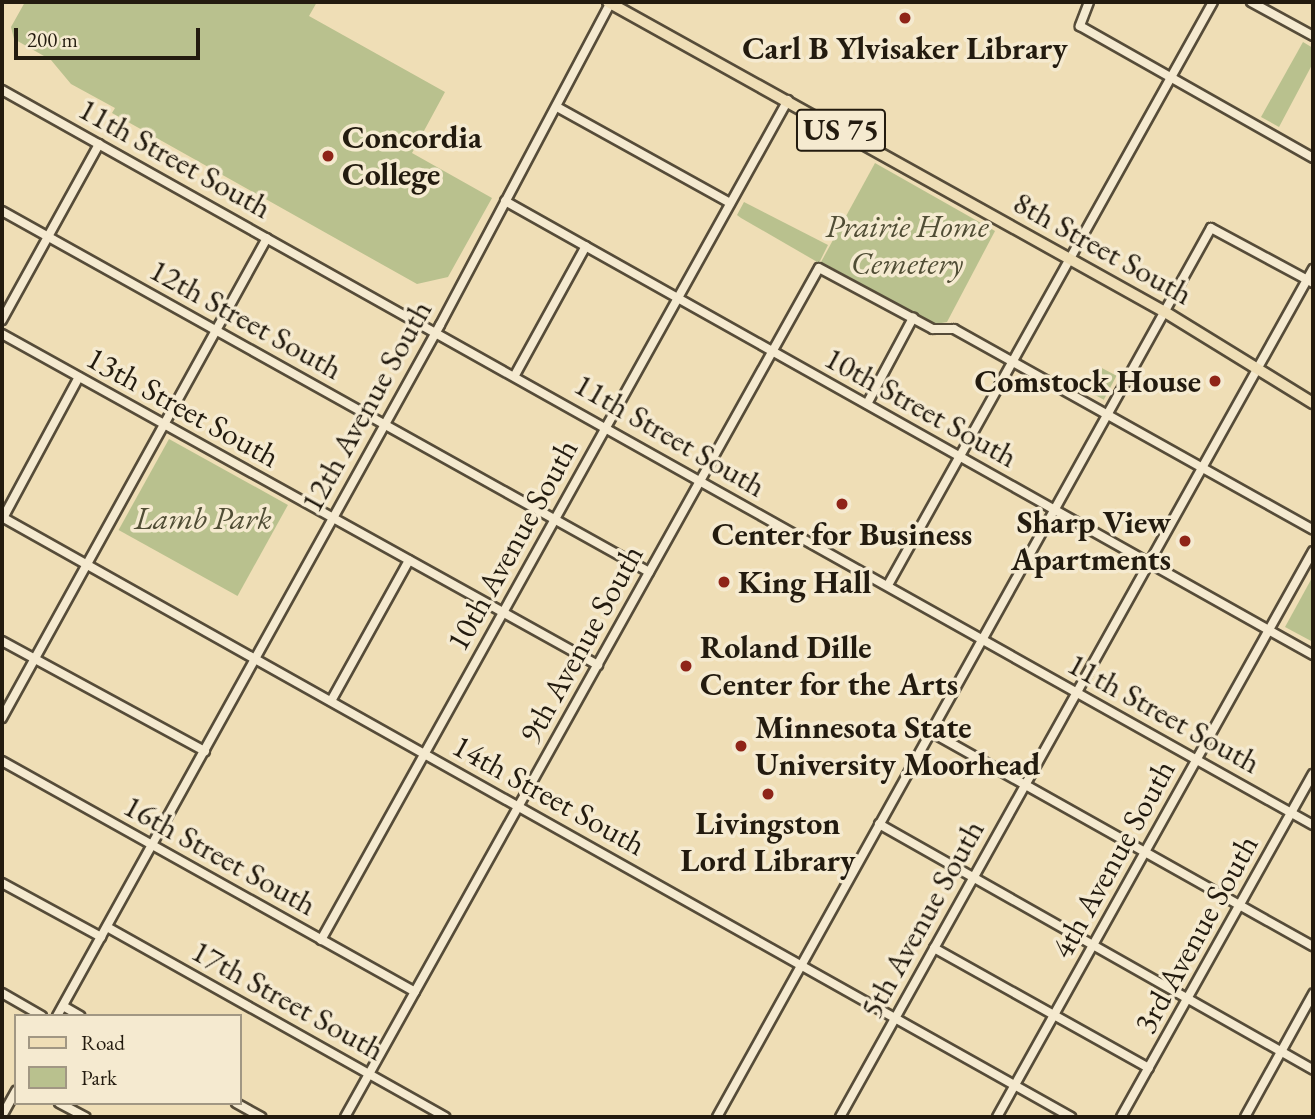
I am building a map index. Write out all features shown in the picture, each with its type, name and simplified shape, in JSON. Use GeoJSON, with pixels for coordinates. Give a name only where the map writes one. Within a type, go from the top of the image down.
{"type":"FeatureCollection","features":[{"type":"Feature","properties":{"kind":"main road","name":"8th Street South"},"geometry":{"type":"LineString","coordinates":[[610,2],[1164,312],[1313,403]]}},
{"type":"Feature","properties":{"kind":"street","name":"12th Avenue South"},"geometry":{"type":"LineString","coordinates":[[58,1014],[436,331],[558,107],[610,2]]}},
{"type":"Feature","properties":{"kind":"street"},"geometry":{"type":"LineString","coordinates":[[1089,2],[1080,26],[1313,158]]}},
{"type":"Feature","properties":{"kind":"street"},"geometry":{"type":"LineString","coordinates":[[888,585],[1213,2]]}},
{"type":"Feature","properties":{"kind":"street"},"geometry":{"type":"LineString","coordinates":[[1251,2],[1313,36]]}},
{"type":"Feature","properties":{"kind":"street","name":"11th Street South"},"geometry":{"type":"LineString","coordinates":[[2,90],[606,426],[1313,825]]}},
{"type":"Feature","properties":{"kind":"street","name":"10th Avenue South"},"geometry":{"type":"LineString","coordinates":[[321,940],[788,100]]}},
{"type":"Feature","properties":{"kind":"street"},"geometry":{"type":"LineString","coordinates":[[558,107],[730,203]]}},
{"type":"Feature","properties":{"kind":"street"},"geometry":{"type":"LineString","coordinates":[[2,320],[99,144]]}},
{"type":"Feature","properties":{"kind":"street","name":"10th Street South"},"geometry":{"type":"LineString","coordinates":[[505,201],[1313,655]]}},
{"type":"Feature","properties":{"kind":"street","name":"12th Street South"},"geometry":{"type":"LineString","coordinates":[[2,211],[555,517],[649,572]]}},
{"type":"Feature","properties":{"kind":"street"},"geometry":{"type":"LineString","coordinates":[[717,1117],[1211,228],[1310,282]]}},
{"type":"Feature","properties":{"kind":"street"},"geometry":{"type":"LineString","coordinates":[[2,718],[267,238]]}},
{"type":"Feature","properties":{"kind":"street"},"geometry":{"type":"LineString","coordinates":[[515,375],[586,246]]}},
{"type":"Feature","properties":{"kind":"street","name":"9th Avenue South"},"geometry":{"type":"LineString","coordinates":[[345,1117],[819,268],[913,318]]}},
{"type":"Feature","properties":{"kind":"street","name":"5th Avenue South"},"geometry":{"type":"LineString","coordinates":[[842,1115],[1200,467],[1310,282],[1313,269]]}},
{"type":"Feature","properties":{"kind":"street"},"geometry":{"type":"LineString","coordinates":[[867,404],[913,318],[933,329],[954,329],[1313,530]]}},
{"type":"Feature","properties":{"kind":"street","name":"13th Street South"},"geometry":{"type":"LineString","coordinates":[[2,334],[598,665]]}},
{"type":"Feature","properties":{"kind":"street"},"geometry":{"type":"LineString","coordinates":[[2,517],[79,377]]}},
{"type":"Feature","properties":{"kind":"street","name":"14th Street South"},"geometry":{"type":"LineString","coordinates":[[2,517],[1071,1117]]}},
{"type":"Feature","properties":{"kind":"street","name":"4th Avenue South"},"geometry":{"type":"LineString","coordinates":[[997,1117],[1313,551]]}},
{"type":"Feature","properties":{"kind":"street"},"geometry":{"type":"LineString","coordinates":[[331,701],[409,560]]}},
{"type":"Feature","properties":{"kind":"street"},"geometry":{"type":"LineString","coordinates":[[2,641],[205,751]]}},
{"type":"Feature","properties":{"kind":"street"},"geometry":{"type":"LineString","coordinates":[[932,732],[1313,946]]}},
{"type":"Feature","properties":{"kind":"street","name":"16th Street South"},"geometry":{"type":"LineString","coordinates":[[2,761],[415,992]]}},
{"type":"Feature","properties":{"kind":"street","name":"3rd Avenue South"},"geometry":{"type":"LineString","coordinates":[[1121,1117],[1313,774]]}},
{"type":"Feature","properties":{"kind":"street"},"geometry":{"type":"LineString","coordinates":[[879,824],[1313,1070]]}},
{"type":"Feature","properties":{"kind":"street"},"geometry":{"type":"LineString","coordinates":[[2,883],[101,937]]}},
{"type":"Feature","properties":{"kind":"street","name":"17th Street South"},"geometry":{"type":"LineString","coordinates":[[107,927],[445,1117]]}},
{"type":"Feature","properties":{"kind":"street"},"geometry":{"type":"LineString","coordinates":[[933,948],[1149,1068]]}},
{"type":"Feature","properties":{"kind":"street"},"geometry":{"type":"LineString","coordinates":[[2,993],[39,1014]]}},
{"type":"Feature","properties":{"kind":"street"},"geometry":{"type":"LineString","coordinates":[[1245,1117],[1313,994]]}},
{"type":"Feature","properties":{"kind":"street"},"geometry":{"type":"LineString","coordinates":[[63,1006],[77,1014]]}},
{"type":"Feature","properties":{"kind":"street"},"geometry":{"type":"LineString","coordinates":[[2,1116],[5,1102]]}},
{"type":"Feature","properties":{"kind":"street"},"geometry":{"type":"LineString","coordinates":[[63,1105],[85,1117]]}},
{"type":"Feature","properties":{"kind":"street"},"geometry":{"type":"LineString","coordinates":[[240,1105],[261,1117]]}},
{"type":"Feature","properties":{"kind":"street"},"geometry":{"type":"LineString","coordinates":[[842,1115],[852,1117]]}},
{"type":"Feature","properties":{"kind":"green space"},"geometry":{"type":"Polygon","coordinates":[[[25,2],[317,2],[309,16],[445,92],[412,153],[492,198],[448,277],[417,284],[112,113],[115,108],[71,84],[51,60],[14,39],[11,27],[25,2]]]}},
{"type":"Feature","properties":{"kind":"green space"},"geometry":{"type":"Polygon","coordinates":[[[1303,42],[1313,48],[1313,63],[1279,127],[1261,117],[1303,42]]]}},
{"type":"Feature","properties":{"kind":"green space","name":"Prairie Home Cemetery"},"geometry":{"type":"Polygon","coordinates":[[[875,163],[995,231],[947,322],[936,324],[821,262],[875,163]]]}},
{"type":"Feature","properties":{"kind":"green space"},"geometry":{"type":"Polygon","coordinates":[[[744,202],[828,245],[819,263],[737,215],[744,202]]]}},
{"type":"Feature","properties":{"kind":"green space"},"geometry":{"type":"Polygon","coordinates":[[[1098,366],[1117,376],[1104,400],[1085,390],[1098,366]]]}},
{"type":"Feature","properties":{"kind":"green space","name":"Lamb Park"},"geometry":{"type":"Polygon","coordinates":[[[169,439],[288,505],[238,596],[119,530],[169,439]]]}},
{"type":"Feature","properties":{"kind":"green space"},"geometry":{"type":"Polygon","coordinates":[[[1313,576],[1313,642],[1285,627],[1313,576]]]}},
{"type":"Feature","properties":{"kind":"place","name":"Carl B Ylvisaker Library"},"geometry":{"type":"Point","coordinates":[905,18]}},
{"type":"Feature","properties":{"kind":"place","name":"Concordia College"},"geometry":{"type":"Point","coordinates":[328,156]}},
{"type":"Feature","properties":{"kind":"place","name":"Comstock House"},"geometry":{"type":"Point","coordinates":[1215,381]}},
{"type":"Feature","properties":{"kind":"place","name":"Center for Business"},"geometry":{"type":"Point","coordinates":[842,504]}},
{"type":"Feature","properties":{"kind":"place","name":"Sharp View Apartments"},"geometry":{"type":"Point","coordinates":[1185,541]}},
{"type":"Feature","properties":{"kind":"place","name":"King Hall"},"geometry":{"type":"Point","coordinates":[724,582]}},
{"type":"Feature","properties":{"kind":"place","name":"Roland Dille Center for the Arts"},"geometry":{"type":"Point","coordinates":[686,666]}},
{"type":"Feature","properties":{"kind":"place","name":"Minnesota State University Moorhead"},"geometry":{"type":"Point","coordinates":[741,746]}},
{"type":"Feature","properties":{"kind":"place","name":"Livingston Lord Library"},"geometry":{"type":"Point","coordinates":[768,794]}}]}
